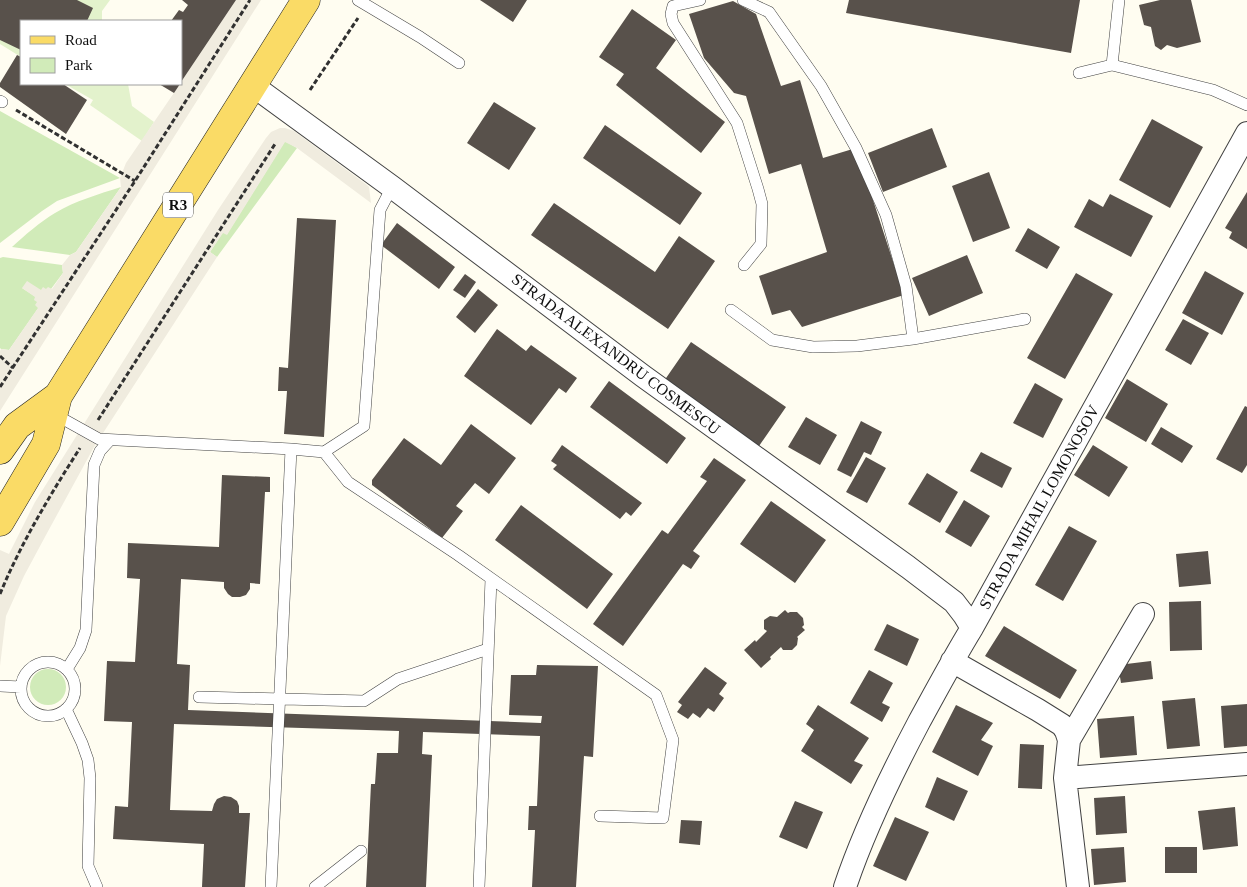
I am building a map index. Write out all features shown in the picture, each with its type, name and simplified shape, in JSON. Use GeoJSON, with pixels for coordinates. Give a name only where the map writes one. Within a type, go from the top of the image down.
{"type":"FeatureCollection","features":[{"type":"Feature","properties":{"kind":"main road","name":"R3"},"geometry":{"type":"LineString","coordinates":[[0,522],[46,444],[56,405],[306,0]]}},
{"type":"Feature","properties":{"kind":"main road","name":"R3"},"geometry":{"type":"LineString","coordinates":[[0,450],[17,426],[56,405]]}},
{"type":"Feature","properties":{"kind":"street","name":"STRADA ALEXANDRU COSMESCU"},"geometry":{"type":"LineString","coordinates":[[252,86],[392,186],[644,376],[908,567],[954,602],[972,628]]}},
{"type":"Feature","properties":{"kind":"street","name":"STRADA MIHAIL LOMONOSOV"},"geometry":{"type":"LineString","coordinates":[[845,887],[852,866],[896,765],[952,660],[972,628],[1247,133]]}},
{"type":"Feature","properties":{"kind":"street"},"geometry":{"type":"LineString","coordinates":[[1078,887],[1066,778],[1069,740],[1143,614]]}},
{"type":"Feature","properties":{"kind":"street"},"geometry":{"type":"LineString","coordinates":[[952,660],[1062,725],[1069,740]]}},
{"type":"Feature","properties":{"kind":"street"},"geometry":{"type":"LineString","coordinates":[[1066,778],[1247,764]]}},
{"type":"Feature","properties":{"kind":"lane"},"geometry":{"type":"LineString","coordinates":[[700,0],[673,6],[670,14],[672,23],[737,123],[758,189],[762,204],[761,244],[744,265]]}},
{"type":"Feature","properties":{"kind":"lane"},"geometry":{"type":"LineString","coordinates":[[743,0],[769,12],[821,86],[856,148],[886,215],[906,286],[913,339]]}},
{"type":"Feature","properties":{"kind":"lane"},"geometry":{"type":"LineString","coordinates":[[1112,65],[1119,0]]}},
{"type":"Feature","properties":{"kind":"lane"},"geometry":{"type":"LineString","coordinates":[[362,3],[420,37],[459,63]]}},
{"type":"Feature","properties":{"kind":"lane"},"geometry":{"type":"LineString","coordinates":[[1079,73],[1112,65],[1213,90],[1247,105]]}},
{"type":"Feature","properties":{"kind":"lane"},"geometry":{"type":"LineString","coordinates":[[56,405],[89,434],[99,440],[324,452],[364,426],[380,210],[392,186]]}},
{"type":"Feature","properties":{"kind":"lane"},"geometry":{"type":"LineString","coordinates":[[731,310],[772,340],[813,347],[857,346],[913,339],[1024,319]]}},
{"type":"Feature","properties":{"kind":"lane"},"geometry":{"type":"LineString","coordinates":[[67,669],[80,648],[86,630],[94,465],[100,451],[110,440]]}},
{"type":"Feature","properties":{"kind":"lane"},"geometry":{"type":"LineString","coordinates":[[271,887],[291,449]]}},
{"type":"Feature","properties":{"kind":"lane"},"geometry":{"type":"LineString","coordinates":[[324,452],[348,482],[491,579],[656,695],[673,740],[663,818],[600,816]]}},
{"type":"Feature","properties":{"kind":"lane"},"geometry":{"type":"LineString","coordinates":[[479,887],[491,579]]}},
{"type":"Feature","properties":{"kind":"lane"},"geometry":{"type":"LineString","coordinates":[[199,698],[364,701],[398,679],[488,649]]}},
{"type":"Feature","properties":{"kind":"lane"},"geometry":{"type":"LineString","coordinates":[[52,662],[60,664],[67,669],[75,685],[71,702],[66,709],[58,714],[49,716],[32,710],[26,704],[22,696],[21,687],[23,678],[34,665],[52,662]]}},
{"type":"Feature","properties":{"kind":"lane"},"geometry":{"type":"LineString","coordinates":[[0,686],[21,687]]}},
{"type":"Feature","properties":{"kind":"lane"},"geometry":{"type":"LineString","coordinates":[[66,709],[88,760],[90,778],[88,866],[97,887]]}},
{"type":"Feature","properties":{"kind":"lane"},"geometry":{"type":"LineString","coordinates":[[316,887],[361,851]]}},
{"type":"Feature","properties":{"kind":"path"},"geometry":{"type":"LineString","coordinates":[[0,387],[135,181],[250,0]]}},
{"type":"Feature","properties":{"kind":"path"},"geometry":{"type":"LineString","coordinates":[[310,90],[362,3]]}},
{"type":"Feature","properties":{"kind":"path"},"geometry":{"type":"LineString","coordinates":[[1,101],[135,181]]}},
{"type":"Feature","properties":{"kind":"path"},"geometry":{"type":"LineString","coordinates":[[0,594],[21,548],[58,482],[275,144]]}},
{"type":"Feature","properties":{"kind":"path"},"geometry":{"type":"LineString","coordinates":[[0,356],[13,368]]}},
{"type":"Feature","properties":{"kind":"green space"},"geometry":{"type":"Polygon","coordinates":[[[0,0],[110,0],[102,11],[102,20],[20,20],[20,56],[0,44],[0,0]]]}},
{"type":"Feature","properties":{"kind":"green space"},"geometry":{"type":"Polygon","coordinates":[[[67,85],[128,85],[132,106],[154,122],[142,141],[90,105],[93,100],[67,85]]]}},
{"type":"Feature","properties":{"kind":"green space"},"geometry":{"type":"Polygon","coordinates":[[[0,111],[120,178],[57,201],[0,243],[0,111]]]}},
{"type":"Feature","properties":{"kind":"green space"},"geometry":{"type":"Polygon","coordinates":[[[285,141],[297,148],[217,257],[210,252],[223,232],[227,234],[285,141]]]}},
{"type":"Feature","properties":{"kind":"green space"},"geometry":{"type":"Polygon","coordinates":[[[121,187],[76,252],[70,255],[12,247],[27,233],[63,209],[87,198],[121,187]]]}},
{"type":"Feature","properties":{"kind":"green space"},"geometry":{"type":"Polygon","coordinates":[[[0,258],[62,265],[63,273],[51,289],[22,288],[36,297],[39,307],[9,350],[0,348],[0,258]]]}},
{"type":"Feature","properties":{"kind":"green space"},"geometry":{"type":"Polygon","coordinates":[[[48,669],[55,670],[61,674],[65,680],[65,694],[61,700],[55,704],[48,705],[41,704],[35,700],[31,694],[30,687],[31,680],[35,674],[41,670],[48,669]]]}},
{"type":"Feature","properties":{"kind":"shaded area"},"geometry":{"type":"Polygon","coordinates":[[[236,0],[261,0],[0,411],[0,351],[1,349],[9,350],[38,308],[35,305],[37,302],[34,300],[35,297],[22,288],[27,281],[41,290],[43,287],[52,289],[63,273],[62,265],[70,255],[76,252],[121,187],[120,178],[126,163],[179,85],[182,85],[182,81],[236,0]]]}},
{"type":"Feature","properties":{"kind":"shaded area"},"geometry":{"type":"Polygon","coordinates":[[[280,128],[294,131],[367,185],[369,187],[371,203],[297,148],[285,142],[227,235],[223,233],[210,252],[217,257],[94,447],[46,535],[24,576],[6,616],[0,666],[0,550],[9,554],[35,502],[218,210],[266,138],[271,132],[280,128]]]}},
{"type":"Feature","properties":{"kind":"building"},"geometry":{"type":"Polygon","coordinates":[[[0,0],[77,0],[93,8],[87,20],[20,20],[20,50],[0,40],[0,0]]]}},
{"type":"Feature","properties":{"kind":"building"},"geometry":{"type":"Polygon","coordinates":[[[182,0],[236,0],[182,81],[182,20],[172,20],[179,10],[183,12],[188,5],[182,0]]]}},
{"type":"Feature","properties":{"kind":"building"},"geometry":{"type":"Polygon","coordinates":[[[480,0],[527,0],[513,22],[480,0]]]}},
{"type":"Feature","properties":{"kind":"building"},"geometry":{"type":"Polygon","coordinates":[[[849,0],[1080,0],[1071,53],[846,13],[849,0]]]}},
{"type":"Feature","properties":{"kind":"building"},"geometry":{"type":"Polygon","coordinates":[[[1160,0],[1191,0],[1201,42],[1177,48],[1167,45],[1161,50],[1155,46],[1151,27],[1144,25],[1139,5],[1160,0]]]}},
{"type":"Feature","properties":{"kind":"building"},"geometry":{"type":"Polygon","coordinates":[[[733,1],[756,14],[781,86],[800,80],[823,158],[856,148],[904,295],[802,327],[790,310],[772,315],[759,276],[827,252],[801,164],[769,174],[746,96],[734,93],[704,58],[689,14],[733,1]]]}},
{"type":"Feature","properties":{"kind":"building"},"geometry":{"type":"Polygon","coordinates":[[[632,9],[676,40],[656,68],[725,122],[701,153],[616,85],[624,74],[599,57],[632,9]]]}},
{"type":"Feature","properties":{"kind":"building"},"geometry":{"type":"Polygon","coordinates":[[[17,55],[20,56],[20,85],[64,85],[87,100],[66,134],[0,87],[0,83],[17,55]]]}},
{"type":"Feature","properties":{"kind":"building"},"geometry":{"type":"Polygon","coordinates":[[[161,85],[179,85],[174,93],[161,85]]]}},
{"type":"Feature","properties":{"kind":"building"},"geometry":{"type":"Polygon","coordinates":[[[494,102],[536,128],[509,170],[467,143],[494,102]]]}},
{"type":"Feature","properties":{"kind":"building"},"geometry":{"type":"Polygon","coordinates":[[[1152,119],[1203,147],[1170,208],[1119,180],[1152,119]]]}},
{"type":"Feature","properties":{"kind":"building"},"geometry":{"type":"Polygon","coordinates":[[[605,125],[702,193],[680,225],[583,158],[605,125]]]}},
{"type":"Feature","properties":{"kind":"building"},"geometry":{"type":"Polygon","coordinates":[[[932,128],[947,167],[883,192],[868,153],[932,128]]]}},
{"type":"Feature","properties":{"kind":"building"},"geometry":{"type":"Polygon","coordinates":[[[989,172],[1010,228],[973,242],[952,186],[989,172]]]}},
{"type":"Feature","properties":{"kind":"building"},"geometry":{"type":"Polygon","coordinates":[[[1247,192],[1247,249],[1229,238],[1232,232],[1225,228],[1247,192]]]}},
{"type":"Feature","properties":{"kind":"building"},"geometry":{"type":"Polygon","coordinates":[[[1110,194],[1153,216],[1131,257],[1074,227],[1089,199],[1103,207],[1110,194]]]}},
{"type":"Feature","properties":{"kind":"building"},"geometry":{"type":"Polygon","coordinates":[[[554,203],[655,272],[679,236],[715,261],[668,329],[531,235],[554,203]]]}},
{"type":"Feature","properties":{"kind":"building"},"geometry":{"type":"Polygon","coordinates":[[[297,218],[336,220],[324,437],[284,434],[287,391],[278,391],[279,367],[288,368],[297,218]]]}},
{"type":"Feature","properties":{"kind":"building"},"geometry":{"type":"Polygon","coordinates":[[[397,223],[455,267],[439,289],[381,245],[397,223]]]}},
{"type":"Feature","properties":{"kind":"building"},"geometry":{"type":"Polygon","coordinates":[[[1028,228],[1060,247],[1047,269],[1015,251],[1028,228]]]}},
{"type":"Feature","properties":{"kind":"building"},"geometry":{"type":"Polygon","coordinates":[[[967,255],[983,293],[929,316],[912,278],[967,255]]]}},
{"type":"Feature","properties":{"kind":"building"},"geometry":{"type":"Polygon","coordinates":[[[1205,271],[1244,293],[1222,335],[1182,313],[1205,271]]]}},
{"type":"Feature","properties":{"kind":"building"},"geometry":{"type":"Polygon","coordinates":[[[1076,273],[1113,294],[1065,379],[1027,358],[1076,273]]]}},
{"type":"Feature","properties":{"kind":"building"},"geometry":{"type":"Polygon","coordinates":[[[465,274],[476,282],[465,298],[453,290],[465,274]]]}},
{"type":"Feature","properties":{"kind":"building"},"geometry":{"type":"Polygon","coordinates":[[[478,289],[498,305],[475,333],[456,317],[478,289]]]}},
{"type":"Feature","properties":{"kind":"building"},"geometry":{"type":"Polygon","coordinates":[[[1183,319],[1209,333],[1191,365],[1165,350],[1183,319]]]}},
{"type":"Feature","properties":{"kind":"building"},"geometry":{"type":"Polygon","coordinates":[[[497,329],[526,351],[531,345],[577,378],[566,393],[559,388],[531,425],[464,376],[497,329]]]}},
{"type":"Feature","properties":{"kind":"building"},"geometry":{"type":"Polygon","coordinates":[[[691,342],[786,407],[759,446],[664,381],[691,342]]]}},
{"type":"Feature","properties":{"kind":"building"},"geometry":{"type":"Polygon","coordinates":[[[1127,379],[1168,404],[1146,442],[1105,418],[1127,379]]]}},
{"type":"Feature","properties":{"kind":"building"},"geometry":{"type":"Polygon","coordinates":[[[609,381],[686,438],[667,464],[590,407],[609,381]]]}},
{"type":"Feature","properties":{"kind":"building"},"geometry":{"type":"Polygon","coordinates":[[[1035,383],[1063,399],[1043,438],[1013,423],[1035,383]]]}},
{"type":"Feature","properties":{"kind":"building"},"geometry":{"type":"Polygon","coordinates":[[[1245,406],[1247,407],[1247,465],[1242,473],[1216,459],[1245,406]]]}},
{"type":"Feature","properties":{"kind":"building"},"geometry":{"type":"Polygon","coordinates":[[[806,417],[837,435],[820,465],[788,447],[806,417]]]}},
{"type":"Feature","properties":{"kind":"building"},"geometry":{"type":"Polygon","coordinates":[[[861,421],[882,432],[871,455],[864,452],[851,477],[837,470],[861,421]]]}},
{"type":"Feature","properties":{"kind":"building"},"geometry":{"type":"Polygon","coordinates":[[[471,424],[516,458],[489,494],[475,483],[456,506],[463,511],[442,538],[372,485],[372,480],[404,438],[441,465],[471,424]]]}},
{"type":"Feature","properties":{"kind":"building"},"geometry":{"type":"Polygon","coordinates":[[[1161,427],[1193,446],[1182,463],[1151,444],[1161,427]]]}},
{"type":"Feature","properties":{"kind":"building"},"geometry":{"type":"Polygon","coordinates":[[[562,445],[642,503],[631,516],[626,512],[620,519],[553,469],[557,465],[551,461],[562,445]]]}},
{"type":"Feature","properties":{"kind":"building"},"geometry":{"type":"Polygon","coordinates":[[[1093,445],[1128,467],[1109,497],[1074,475],[1093,445]]]}},
{"type":"Feature","properties":{"kind":"building"},"geometry":{"type":"Polygon","coordinates":[[[981,452],[1012,468],[1002,488],[970,471],[981,452]]]}},
{"type":"Feature","properties":{"kind":"building"},"geometry":{"type":"Polygon","coordinates":[[[866,457],[886,468],[867,503],[846,492],[866,457]]]}},
{"type":"Feature","properties":{"kind":"building"},"geometry":{"type":"Polygon","coordinates":[[[714,458],[746,480],[693,551],[700,556],[691,569],[683,564],[623,646],[593,624],[662,530],[668,534],[707,481],[700,477],[714,458]]]}},
{"type":"Feature","properties":{"kind":"building"},"geometry":{"type":"Polygon","coordinates":[[[927,473],[958,492],[940,523],[908,504],[927,473]]]}},
{"type":"Feature","properties":{"kind":"building"},"geometry":{"type":"Polygon","coordinates":[[[222,475],[270,477],[270,492],[265,492],[260,584],[250,583],[250,589],[246,595],[232,597],[224,588],[224,582],[181,579],[177,664],[190,665],[188,710],[541,723],[542,716],[509,715],[511,675],[536,675],[537,665],[598,666],[593,757],[584,756],[576,887],[532,887],[535,830],[528,830],[529,806],[537,806],[540,736],[423,732],[422,754],[432,755],[426,887],[366,887],[371,784],[375,784],[377,753],[398,753],[399,731],[174,724],[170,810],[212,811],[217,799],[224,796],[231,797],[237,801],[239,813],[250,813],[245,887],[202,887],[204,844],[113,839],[115,806],[128,807],[132,722],[104,721],[107,661],[135,662],[140,579],[127,578],[128,543],[219,547],[222,475]]]}},
{"type":"Feature","properties":{"kind":"building"},"geometry":{"type":"Polygon","coordinates":[[[964,500],[990,516],[971,547],[945,532],[964,500]]]}},
{"type":"Feature","properties":{"kind":"building"},"geometry":{"type":"Polygon","coordinates":[[[771,501],[826,540],[795,583],[740,544],[771,501]]]}},
{"type":"Feature","properties":{"kind":"building"},"geometry":{"type":"Polygon","coordinates":[[[521,505],[613,574],[587,609],[495,540],[521,505]]]}},
{"type":"Feature","properties":{"kind":"building"},"geometry":{"type":"Polygon","coordinates":[[[1069,526],[1097,541],[1063,601],[1035,585],[1069,526]]]}},
{"type":"Feature","properties":{"kind":"building"},"geometry":{"type":"Polygon","coordinates":[[[1208,551],[1211,584],[1179,587],[1176,554],[1208,551]]]}},
{"type":"Feature","properties":{"kind":"building"},"geometry":{"type":"Polygon","coordinates":[[[1201,601],[1202,650],[1170,651],[1169,602],[1201,601]]]}},
{"type":"Feature","properties":{"kind":"building"},"geometry":{"type":"Polygon","coordinates":[[[785,610],[788,613],[797,612],[803,618],[804,625],[802,627],[805,630],[797,637],[797,645],[792,650],[783,650],[781,647],[761,668],[744,650],[767,631],[764,629],[764,620],[770,616],[777,617],[785,610]]]}},
{"type":"Feature","properties":{"kind":"building"},"geometry":{"type":"Polygon","coordinates":[[[887,624],[919,639],[907,666],[874,650],[887,624]]]}},
{"type":"Feature","properties":{"kind":"building"},"geometry":{"type":"Polygon","coordinates":[[[1004,626],[1077,670],[1060,699],[985,656],[1004,626]]]}},
{"type":"Feature","properties":{"kind":"building"},"geometry":{"type":"Polygon","coordinates":[[[1151,661],[1153,679],[1121,683],[1118,665],[1151,661]]]}},
{"type":"Feature","properties":{"kind":"building"},"geometry":{"type":"Polygon","coordinates":[[[705,667],[727,683],[719,694],[724,698],[714,712],[708,708],[700,718],[693,713],[688,719],[677,712],[682,705],[678,702],[705,667]]]}},
{"type":"Feature","properties":{"kind":"building"},"geometry":{"type":"Polygon","coordinates":[[[869,670],[893,683],[882,703],[890,707],[882,722],[850,703],[869,670]]]}},
{"type":"Feature","properties":{"kind":"building"},"geometry":{"type":"Polygon","coordinates":[[[1195,698],[1200,746],[1167,749],[1162,701],[1195,698]]]}},
{"type":"Feature","properties":{"kind":"building"},"geometry":{"type":"Polygon","coordinates":[[[1247,704],[1247,746],[1224,748],[1221,706],[1247,704]]]}},
{"type":"Feature","properties":{"kind":"building"},"geometry":{"type":"Polygon","coordinates":[[[818,705],[869,738],[854,761],[863,765],[851,784],[801,751],[814,730],[806,724],[818,705]]]}},
{"type":"Feature","properties":{"kind":"building"},"geometry":{"type":"Polygon","coordinates":[[[956,705],[993,723],[981,740],[993,746],[978,776],[932,752],[956,705]]]}},
{"type":"Feature","properties":{"kind":"building"},"geometry":{"type":"Polygon","coordinates":[[[1134,716],[1137,755],[1100,758],[1097,719],[1134,716]]]}},
{"type":"Feature","properties":{"kind":"building"},"geometry":{"type":"Polygon","coordinates":[[[1020,744],[1044,745],[1042,789],[1018,788],[1020,744]]]}},
{"type":"Feature","properties":{"kind":"building"},"geometry":{"type":"Polygon","coordinates":[[[937,777],[968,791],[954,821],[925,807],[937,777]]]}},
{"type":"Feature","properties":{"kind":"building"},"geometry":{"type":"Polygon","coordinates":[[[1125,796],[1127,833],[1096,835],[1094,798],[1125,796]]]}},
{"type":"Feature","properties":{"kind":"building"},"geometry":{"type":"Polygon","coordinates":[[[795,801],[823,812],[807,849],[779,837],[795,801]]]}},
{"type":"Feature","properties":{"kind":"building"},"geometry":{"type":"Polygon","coordinates":[[[1235,807],[1238,846],[1203,850],[1198,811],[1235,807]]]}},
{"type":"Feature","properties":{"kind":"building"},"geometry":{"type":"Polygon","coordinates":[[[895,817],[929,832],[906,881],[873,866],[895,817]]]}},
{"type":"Feature","properties":{"kind":"building"},"geometry":{"type":"Polygon","coordinates":[[[681,820],[702,821],[700,845],[679,843],[681,820]]]}},
{"type":"Feature","properties":{"kind":"building"},"geometry":{"type":"Polygon","coordinates":[[[1124,847],[1126,882],[1094,885],[1091,849],[1124,847]]]}},
{"type":"Feature","properties":{"kind":"building"},"geometry":{"type":"Polygon","coordinates":[[[1165,847],[1197,847],[1197,873],[1165,873],[1165,847]]]}}]}
